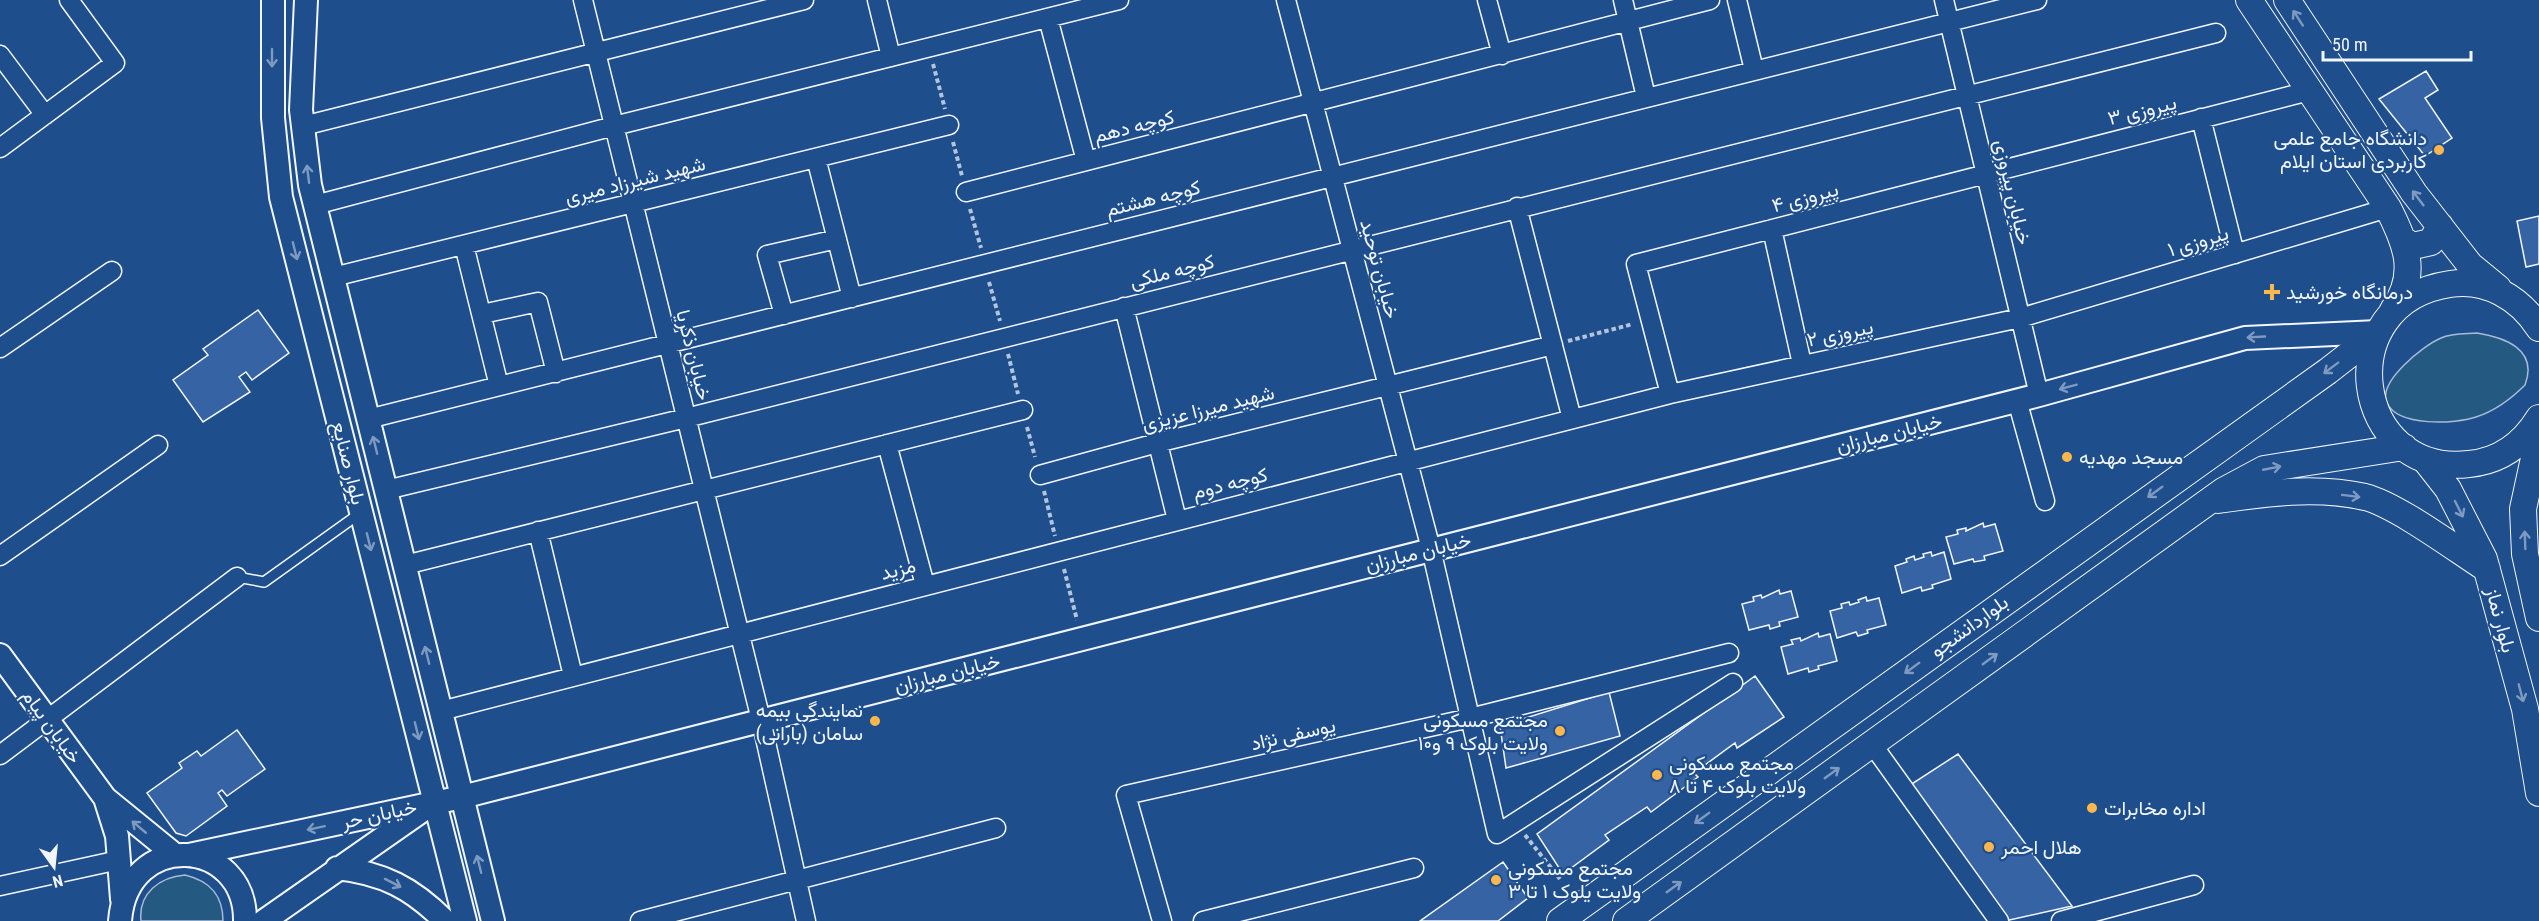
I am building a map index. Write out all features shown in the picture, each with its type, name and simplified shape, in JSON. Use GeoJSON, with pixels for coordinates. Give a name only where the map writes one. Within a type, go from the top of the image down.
{"type":"FeatureCollection","features":[{"type":"Feature","properties":{"kind":"main road"},"geometry":{"type":"LineString","coordinates":[[2249,0],[2388,208],[2404,240],[2409,265],[2401,298],[2381,326],[2369,356],[2367,382],[2373,407],[2386,429],[2404,447],[2426,461],[2456,466],[2483,462],[2509,452],[2530,433],[2539,418]]}},
{"type":"Feature","properties":{"kind":"main road"},"geometry":{"type":"LineString","coordinates":[[2287,0],[2414,193],[2470,265],[2530,312]]}},
{"type":"Feature","properties":{"kind":"main road"},"geometry":{"type":"LineString","coordinates":[[2404,240],[2413,246],[2431,242],[2440,226]]}},
{"type":"Feature","properties":{"kind":"main road"},"geometry":{"type":"LineString","coordinates":[[2381,326],[2405,300],[2432,286],[2460,282],[2490,287],[2530,312]]}},
{"type":"Feature","properties":{"kind":"main road","name":"بلواردانشجو"},"geometry":{"type":"LineString","coordinates":[[1560,921],[2196,463],[2328,371],[2381,326]]}},
{"type":"Feature","properties":{"kind":"main road","name":"بلوار نماز"},"geometry":{"type":"LineString","coordinates":[[2539,435],[2523,509],[2525,554],[2539,618]]}},
{"type":"Feature","properties":{"kind":"main road","name":"بلواردانشجو"},"geometry":{"type":"LineString","coordinates":[[1626,921],[2209,501],[2264,469],[2404,447]]}},
{"type":"Feature","properties":{"kind":"main road","name":"بلوار نماز"},"geometry":{"type":"LineString","coordinates":[[2426,461],[2448,489],[2484,559],[2525,709],[2539,793]]}},
{"type":"Feature","properties":{"kind":"main road"},"geometry":{"type":"LineString","coordinates":[[2209,501],[2313,491],[2366,498],[2406,517],[2487,569]]}},
{"type":"Feature","properties":{"kind":"street"},"geometry":{"type":"LineString","coordinates":[[0,148],[115,63],[69,0]]}},
{"type":"Feature","properties":{"kind":"street","name":"بلوار صنایع"},"geometry":{"type":"LineString","coordinates":[[273,0],[273,96],[281,197],[465,921]]}},
{"type":"Feature","properties":{"kind":"street","name":"بلوار صنایع"},"geometry":{"type":"LineString","coordinates":[[306,0],[303,126],[315,205],[493,921]]}},
{"type":"Feature","properties":{"kind":"street","name":"خیابان ذکریا"},"geometry":{"type":"LineString","coordinates":[[583,0],[741,632],[806,921]]}},
{"type":"Feature","properties":{"kind":"street"},"geometry":{"type":"LineString","coordinates":[[303,126],[804,0]]}},
{"type":"Feature","properties":{"kind":"street"},"geometry":{"type":"LineString","coordinates":[[877,0],[891,57]]}},
{"type":"Feature","properties":{"kind":"street"},"geometry":{"type":"LineString","coordinates":[[315,205],[614,126],[1119,0]]}},
{"type":"Feature","properties":{"kind":"street","name":"خیابان توحید"},"geometry":{"type":"LineString","coordinates":[[1286,0],[1431,549],[1497,834],[1516,821]]}},
{"type":"Feature","properties":{"kind":"street"},"geometry":{"type":"LineString","coordinates":[[1487,0],[1502,55]]}},
{"type":"Feature","properties":{"kind":"street"},"geometry":{"type":"LineString","coordinates":[[1623,0],[1646,97]]}},
{"type":"Feature","properties":{"kind":"street","name":"کوچه دهم"},"geometry":{"type":"LineString","coordinates":[[966,192],[1710,0]]}},
{"type":"Feature","properties":{"kind":"street"},"geometry":{"type":"LineString","coordinates":[[1737,0],[1754,70]]}},
{"type":"Feature","properties":{"kind":"street","name":"خیابان پیروزی"},"geometry":{"type":"LineString","coordinates":[[1944,0],[2039,394]]}},
{"type":"Feature","properties":{"kind":"street","name":"کوچه هشتم"},"geometry":{"type":"LineString","coordinates":[[368,419],[668,345],[1332,175],[2037,0]]}},
{"type":"Feature","properties":{"kind":"street"},"geometry":{"type":"LineString","coordinates":[[1048,18],[1086,161]]}},
{"type":"Feature","properties":{"kind":"street","name":"کوچه ملکی"},"geometry":{"type":"LineString","coordinates":[[386,490],[686,418],[1517,207],[2216,33]]}},
{"type":"Feature","properties":{"kind":"street"},"geometry":{"type":"LineString","coordinates":[[0,55],[45,115]]}},
{"type":"Feature","properties":{"kind":"street","name":"پیروزی ۳"},"geometry":{"type":"LineString","coordinates":[[1986,173],[2309,91]]}},
{"type":"Feature","properties":{"kind":"street"},"geometry":{"type":"LineString","coordinates":[[273,96],[302,95]]}},
{"type":"Feature","properties":{"kind":"street"},"geometry":{"type":"LineString","coordinates":[[2201,118],[2235,254]]}},
{"type":"Feature","properties":{"kind":"street","name":"شهید شیرزاد میری"},"geometry":{"type":"LineString","coordinates":[[333,277],[949,125]]}},
{"type":"Feature","properties":{"kind":"street"},"geometry":{"type":"LineString","coordinates":[[816,158],[852,298]]}},
{"type":"Feature","properties":{"kind":"street","name":"پیروزی ۴"},"geometry":{"type":"LineString","coordinates":[[1650,320],[1636,264],[1986,173]]}},
{"type":"Feature","properties":{"kind":"street"},"geometry":{"type":"LineString","coordinates":[[1517,207],[1572,419]]}},
{"type":"Feature","properties":{"kind":"street","name":"پیروزی ۱"},"geometry":{"type":"LineString","coordinates":[[2020,318],[2388,208]]}},
{"type":"Feature","properties":{"kind":"street"},"geometry":{"type":"LineString","coordinates":[[1772,229],[1802,364]]}},
{"type":"Feature","properties":{"kind":"street"},"geometry":{"type":"LineString","coordinates":[[784,315],[767,255],[837,239]]}},
{"type":"Feature","properties":{"kind":"street"},"geometry":{"type":"LineString","coordinates":[[464,245],[499,386]]}},
{"type":"Feature","properties":{"kind":"street"},"geometry":{"type":"LineString","coordinates":[[0,348],[112,271]]}},
{"type":"Feature","properties":{"kind":"street"},"geometry":{"type":"LineString","coordinates":[[482,314],[538,302],[556,373]]}},
{"type":"Feature","properties":{"kind":"street"},"geometry":{"type":"LineString","coordinates":[[1124,307],[1177,520]]}},
{"type":"Feature","properties":{"kind":"street","name":"پیروزی ۲"},"geometry":{"type":"LineString","coordinates":[[1572,419],[1802,364],[2020,318]]}},
{"type":"Feature","properties":{"kind":"street"},"geometry":{"type":"LineString","coordinates":[[1650,320],[1670,394]]}},
{"type":"Feature","properties":{"kind":"street","name":"خیابان مبارزان"},"geometry":{"type":"LineString","coordinates":[[435,802],[462,797],[2017,400],[2245,338],[2381,326]]}},
{"type":"Feature","properties":{"kind":"street","name":"شهید میرزا عزیزی"},"geometry":{"type":"LineString","coordinates":[[1040,475],[1157,443],[1553,345]]}},
{"type":"Feature","properties":{"kind":"street"},"geometry":{"type":"LineString","coordinates":[[2017,400],[2045,501]]}},
{"type":"Feature","properties":{"kind":"street"},"geometry":{"type":"LineString","coordinates":[[405,565],[1023,410]]}},
{"type":"Feature","properties":{"kind":"street","name":"کوچه دوم"},"geometry":{"type":"LineString","coordinates":[[1062,550],[1572,419]]}},
{"type":"Feature","properties":{"kind":"street"},"geometry":{"type":"LineString","coordinates":[[888,444],[925,585]]}},
{"type":"Feature","properties":{"kind":"street"},"geometry":{"type":"LineString","coordinates":[[0,556],[158,446]]}},
{"type":"Feature","properties":{"kind":"street"},"geometry":{"type":"LineString","coordinates":[[538,531],[573,676]]}},
{"type":"Feature","properties":{"kind":"street","name":"مزید"},"geometry":{"type":"LineString","coordinates":[[441,711],[1062,550]]}},
{"type":"Feature","properties":{"kind":"street"},"geometry":{"type":"LineString","coordinates":[[0,755],[237,577]]}},
{"type":"Feature","properties":{"kind":"street","name":"یوسفی نژاد"},"geometry":{"type":"LineString","coordinates":[[1161,921],[1126,795],[1470,718],[1729,653]]}},
{"type":"Feature","properties":{"kind":"street","name":"خیابان پیام"},"geometry":{"type":"LineString","coordinates":[[0,655],[105,798],[182,855],[207,859],[224,869],[236,883],[243,901],[245,921]]}},
{"type":"Feature","properties":{"kind":"street"},"geometry":{"type":"LineString","coordinates":[[1516,821],[1733,683]]}},
{"type":"Feature","properties":{"kind":"street"},"geometry":{"type":"LineString","coordinates":[[1872,744],[1999,921]]}},
{"type":"Feature","properties":{"kind":"street","name":"خیابان پیام"},"geometry":{"type":"LineString","coordinates":[[105,798],[117,836],[121,912]]}},
{"type":"Feature","properties":{"kind":"street","name":"خیابان حر"},"geometry":{"type":"LineString","coordinates":[[121,912],[129,885],[140,871],[156,860],[435,802]]}},
{"type":"Feature","properties":{"kind":"street","name":"خیابان حر"},"geometry":{"type":"LineString","coordinates":[[264,921],[337,867],[435,802]]}},
{"type":"Feature","properties":{"kind":"street"},"geometry":{"type":"LineString","coordinates":[[640,921],[996,828]]}},
{"type":"Feature","properties":{"kind":"street"},"geometry":{"type":"LineString","coordinates":[[0,886],[119,860]]}},
{"type":"Feature","properties":{"kind":"street"},"geometry":{"type":"LineString","coordinates":[[337,867],[368,871],[395,883],[424,900],[444,921]]}},
{"type":"Feature","properties":{"kind":"street"},"geometry":{"type":"LineString","coordinates":[[1203,921],[1276,913],[1414,868]]}},
{"type":"Feature","properties":{"kind":"street"},"geometry":{"type":"LineString","coordinates":[[2061,921],[2194,885]]}},
{"type":"Feature","properties":{"kind":"lane"},"geometry":{"type":"LineString","coordinates":[[237,577],[264,582],[361,512]]}},
{"type":"Feature","properties":{"kind":"path"},"geometry":{"type":"LineString","coordinates":[[929,48],[1040,475],[1062,550],[1082,638]]}},
{"type":"Feature","properties":{"kind":"path"},"geometry":{"type":"LineString","coordinates":[[1553,345],[1650,320]]}},
{"type":"Feature","properties":{"kind":"path"},"geometry":{"type":"LineString","coordinates":[[1516,821],[1560,879]]}},
{"type":"Feature","properties":{"kind":"shaded area"},"geometry":{"type":"Polygon","coordinates":[[[2477,333],[2507,341],[2523,353],[2528,372],[2525,385],[2520,390],[2496,408],[2455,421],[2414,420],[2393,411],[2387,403],[2386,394],[2395,375],[2404,365],[2424,348],[2445,336],[2477,333]]]}},
{"type":"Feature","properties":{"kind":"shaded area"},"geometry":{"type":"Polygon","coordinates":[[[185,875],[208,885],[218,897],[223,921],[141,921],[143,902],[152,888],[167,879],[185,875]]]}},
{"type":"Feature","properties":{"kind":"building","name":"دانشگاه جامع علمی کاربردی استان ایلام"},"geometry":{"type":"Polygon","coordinates":[[[2426,71],[2438,90],[2425,98],[2452,138],[2425,156],[2379,99],[2426,71]]]}},
{"type":"Feature","properties":{"kind":"building"},"geometry":{"type":"Polygon","coordinates":[[[2539,216],[2539,264],[2526,267],[2517,221],[2539,216]]]}},
{"type":"Feature","properties":{"kind":"building"},"geometry":{"type":"Polygon","coordinates":[[[258,310],[289,353],[252,380],[246,372],[239,377],[250,392],[203,422],[173,380],[208,355],[203,349],[258,310]]]}},
{"type":"Feature","properties":{"kind":"building"},"geometry":{"type":"Polygon","coordinates":[[[1983,523],[1984,527],[1995,524],[2003,551],[1984,556],[1985,560],[1974,562],[1973,559],[1954,564],[1946,537],[1958,534],[1957,530],[1966,528],[1966,531],[1983,523]]]}},
{"type":"Feature","properties":{"kind":"building"},"geometry":{"type":"Polygon","coordinates":[[[1931,552],[1932,556],[1944,552],[1951,579],[1932,585],[1933,588],[1922,591],[1921,587],[1902,593],[1895,566],[1907,562],[1906,559],[1914,556],[1915,560],[1931,552]]]}},
{"type":"Feature","properties":{"kind":"building"},"geometry":{"type":"Polygon","coordinates":[[[1779,590],[1780,594],[1791,591],[1798,617],[1779,622],[1780,626],[1770,629],[1769,625],[1749,630],[1742,604],[1754,601],[1753,597],[1761,595],[1762,598],[1779,590]]]}},
{"type":"Feature","properties":{"kind":"building"},"geometry":{"type":"Polygon","coordinates":[[[1866,597],[1867,601],[1879,598],[1886,625],[1867,630],[1868,633],[1858,636],[1856,632],[1837,638],[1830,611],[1842,608],[1841,604],[1849,602],[1850,605],[1866,597]]]}},
{"type":"Feature","properties":{"kind":"building"},"geometry":{"type":"Polygon","coordinates":[[[1818,633],[1819,637],[1830,634],[1837,661],[1818,666],[1819,669],[1809,672],[1808,668],[1788,674],[1781,647],[1793,644],[1791,640],[1800,638],[1801,641],[1818,633]]]}},
{"type":"Feature","properties":{"kind":"building","name":"مجتمع مسکونی ولایت بلوک ۴ تا ۸"},"geometry":{"type":"Polygon","coordinates":[[[1755,676],[1784,717],[1737,748],[1735,743],[1694,773],[1698,777],[1651,812],[1647,807],[1605,835],[1609,840],[1563,874],[1537,834],[1755,676]]]}},
{"type":"Feature","properties":{"kind":"building","name":"مجتمع مسکونی ولایت بلوک ۹ و۱۰"},"geometry":{"type":"Polygon","coordinates":[[[1609,692],[1620,736],[1506,768],[1500,726],[1609,692]]]}},
{"type":"Feature","properties":{"kind":"building"},"geometry":{"type":"Polygon","coordinates":[[[237,730],[265,769],[227,796],[222,790],[218,793],[227,806],[186,836],[176,833],[147,793],[182,768],[179,763],[197,751],[201,756],[237,730]]]}},
{"type":"Feature","properties":{"kind":"building","name":"هلال احمر"},"geometry":{"type":"Polygon","coordinates":[[[1958,754],[2072,906],[2005,921],[1904,789],[1958,754]]]}},
{"type":"Feature","properties":{"kind":"building","name":"مجتمع مسکونی ولایت یلوک ۱ تا ۳"},"geometry":{"type":"Polygon","coordinates":[[[1503,862],[1528,898],[1498,921],[1420,921],[1503,862]]]}},
{"type":"Feature","properties":{"kind":"place","name":"دانشگاه جامع علمی کاربردی استان ایلام"},"geometry":{"type":"Point","coordinates":[2439,150]}},
{"type":"Feature","properties":{"kind":"place","name":"درمانگاه خورشید"},"geometry":{"type":"Point","coordinates":[2272,292]}},
{"type":"Feature","properties":{"kind":"place","name":"مسجد مهدیه"},"geometry":{"type":"Point","coordinates":[2067,457]}},
{"type":"Feature","properties":{"kind":"place","name":"نمایندگی بیمه سامان (بارانی)"},"geometry":{"type":"Point","coordinates":[875,721]}},
{"type":"Feature","properties":{"kind":"place","name":"مجتمع مسکونی ولایت بلوک ۹ و۱۰"},"geometry":{"type":"Point","coordinates":[1560,731]}},
{"type":"Feature","properties":{"kind":"place","name":"مجتمع مسکونی ولایت بلوک ۴ تا ۸"},"geometry":{"type":"Point","coordinates":[1657,775]}},
{"type":"Feature","properties":{"kind":"place","name":"اداره مخابرات"},"geometry":{"type":"Point","coordinates":[2092,808]}},
{"type":"Feature","properties":{"kind":"place","name":"هلال احمر"},"geometry":{"type":"Point","coordinates":[1989,847]}},
{"type":"Feature","properties":{"kind":"place","name":"مجتمع مسکونی ولایت یلوک ۱ تا ۳"},"geometry":{"type":"Point","coordinates":[1496,880]}}]}
